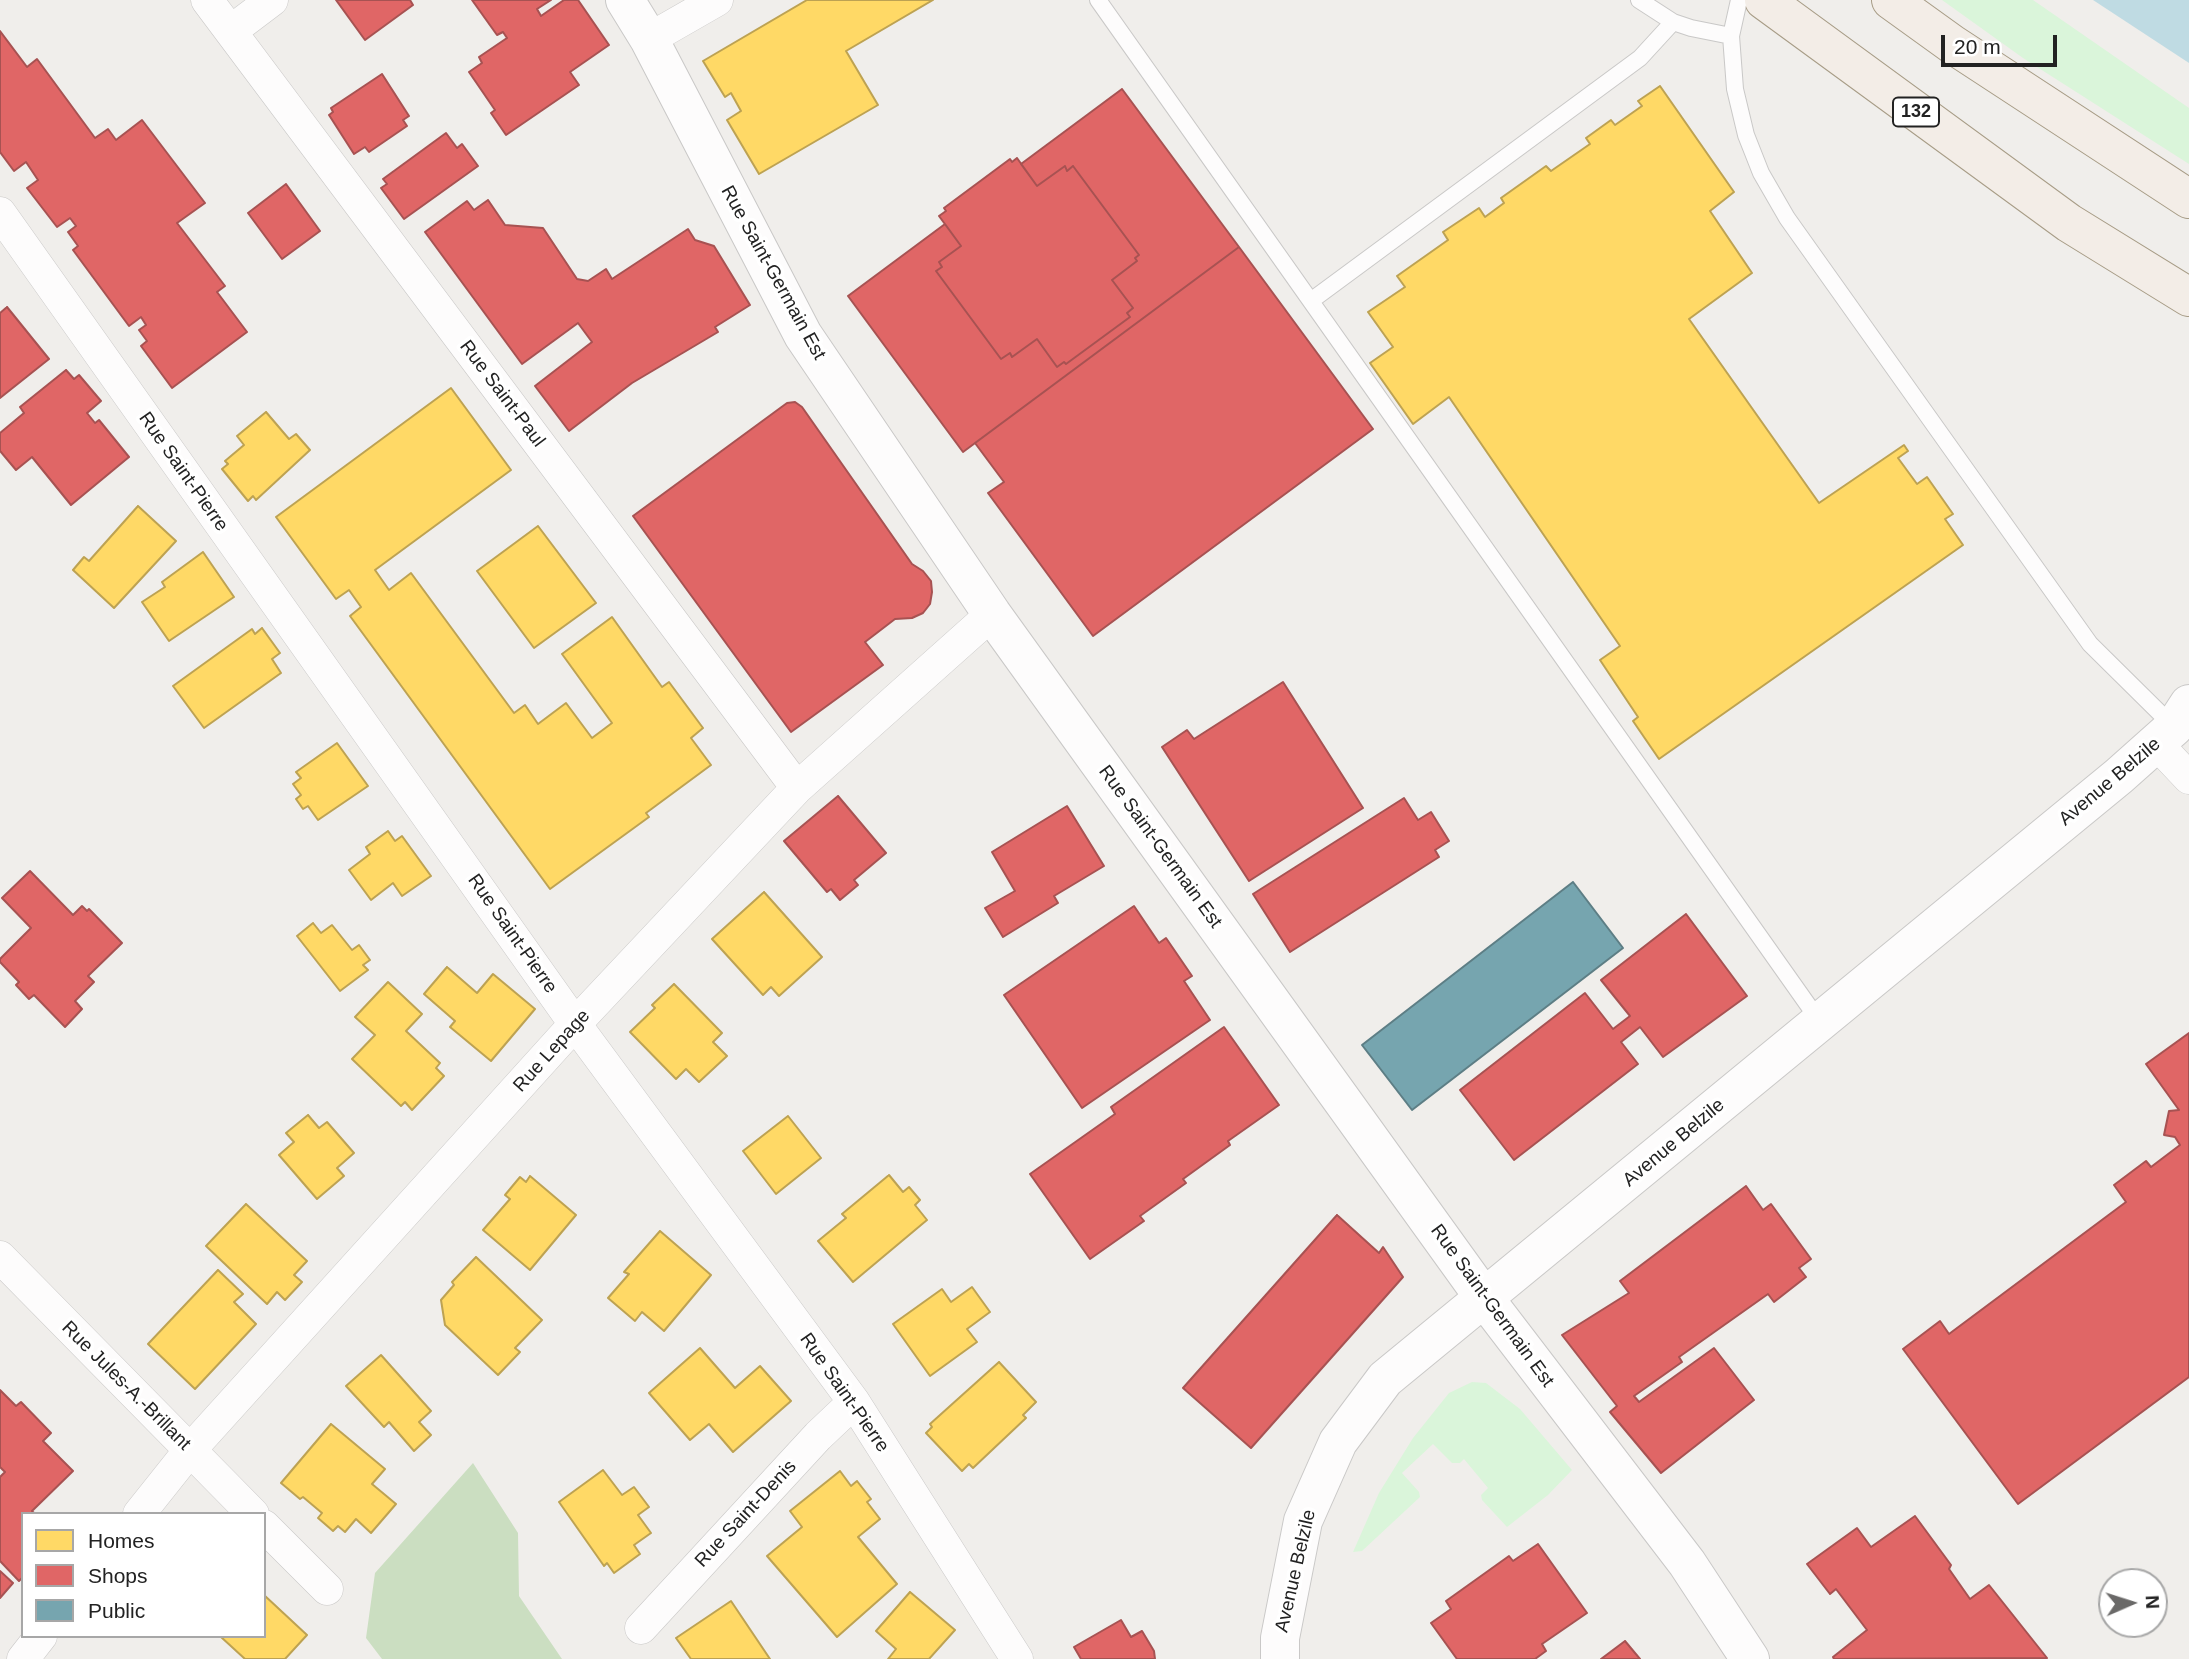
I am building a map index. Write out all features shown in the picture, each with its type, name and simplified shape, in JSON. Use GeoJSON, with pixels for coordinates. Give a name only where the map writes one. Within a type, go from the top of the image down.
{"type":"FeatureCollection","features":[{"type":"Feature","properties":{"kind":"main road","name":"132"},"geometry":{"type":"LineString","coordinates":[[1764,0],[2069,223],[2189,297]]}},
{"type":"Feature","properties":{"kind":"main road"},"geometry":{"type":"LineString","coordinates":[[1891,0],[1952,44],[2189,199]]}},
{"type":"Feature","properties":{"kind":"street","name":"Rue Saint-Paul"},"geometry":{"type":"LineString","coordinates":[[207,0],[797,788]]}},
{"type":"Feature","properties":{"kind":"street"},"geometry":{"type":"LineString","coordinates":[[231,31],[272,0]]}},
{"type":"Feature","properties":{"kind":"street","name":"Rue Saint-Germain Est"},"geometry":{"type":"LineString","coordinates":[[625,0],[649,39],[803,335],[992,614],[1485,1299],[1687,1563],[1750,1659]]}},
{"type":"Feature","properties":{"kind":"street"},"geometry":{"type":"LineString","coordinates":[[649,39],[717,0]]}},
{"type":"Feature","properties":{"kind":"street","name":"Rue Saint-Pierre"},"geometry":{"type":"LineString","coordinates":[[0,213],[575,1024],[854,1402],[1017,1659]]}},
{"type":"Feature","properties":{"kind":"street","name":"Rue Lepage"},"geometry":{"type":"LineString","coordinates":[[141,1512],[190,1450],[575,1024],[797,788],[992,614]]}},
{"type":"Feature","properties":{"kind":"street"},"geometry":{"type":"LineString","coordinates":[[2173,725],[2189,778]]}},
{"type":"Feature","properties":{"kind":"street","name":"Avenue Belzile"},"geometry":{"type":"LineString","coordinates":[[1280,1659],[1280,1638],[1303,1521],[1338,1442],[1385,1379],[1820,1022],[2173,725]]}},
{"type":"Feature","properties":{"kind":"street","name":"Rue Jules-A.-Brillant"},"geometry":{"type":"LineString","coordinates":[[0,1258],[251,1512]]}},
{"type":"Feature","properties":{"kind":"street","name":"Rue Saint-Denis"},"geometry":{"type":"LineString","coordinates":[[641,1628],[818,1436],[854,1402]]}},
{"type":"Feature","properties":{"kind":"street"},"geometry":{"type":"LineString","coordinates":[[266,1528],[327,1589]]}},
{"type":"Feature","properties":{"kind":"street"},"geometry":{"type":"LineString","coordinates":[[23,1659],[39,1638]]}},
{"type":"Feature","properties":{"kind":"lane"},"geometry":{"type":"LineString","coordinates":[[1098,0],[1820,1022]]}},
{"type":"Feature","properties":{"kind":"lane"},"geometry":{"type":"LineString","coordinates":[[1639,0],[1673,22],[1691,29],[1731,36]]}},
{"type":"Feature","properties":{"kind":"lane"},"geometry":{"type":"LineString","coordinates":[[1740,0],[1731,36],[1735,89],[1746,135],[1761,173],[1787,218],[2090,644],[2173,725]]}},
{"type":"Feature","properties":{"kind":"lane"},"geometry":{"type":"LineString","coordinates":[[1312,300],[1640,58],[1673,22]]}},
{"type":"Feature","properties":{"kind":"green space"},"geometry":{"type":"Polygon","coordinates":[[[1942,0],[2033,0],[2189,108],[2189,164],[2023,58],[1942,0]]]}},
{"type":"Feature","properties":{"kind":"green space"},"geometry":{"type":"Polygon","coordinates":[[[1472,1382],[1486,1383],[1520,1409],[1572,1470],[1548,1495],[1507,1527],[1482,1500],[1481,1495],[1488,1488],[1464,1459],[1460,1463],[1452,1463],[1433,1444],[1402,1473],[1419,1492],[1420,1497],[1362,1551],[1353,1552],[1379,1493],[1413,1438],[1449,1393],[1472,1382]]]}},
{"type":"Feature","properties":{"kind":"green space"},"geometry":{"type":"Polygon","coordinates":[[[473,1463],[518,1533],[519,1596],[562,1659],[382,1659],[366,1638],[375,1573],[473,1463]]]}},
{"type":"Feature","properties":{"kind":"water"},"geometry":{"type":"Polygon","coordinates":[[[2093,0],[2189,0],[2189,63],[2093,0]]]}},
{"type":"Feature","properties":{"kind":"building: Homes"},"geometry":{"type":"Polygon","coordinates":[[[807,0],[933,0],[846,51],[878,105],[759,174],[727,120],[741,111],[731,93],[725,97],[703,61],[807,0]]]}},
{"type":"Feature","properties":{"kind":"building: Homes"},"geometry":{"type":"Polygon","coordinates":[[[1660,86],[1734,192],[1710,211],[1752,273],[1689,319],[1819,503],[1904,445],[1908,451],[1898,458],[1917,484],[1927,477],[1953,514],[1945,519],[1963,545],[1659,759],[1633,721],[1638,717],[1600,660],[1620,646],[1449,397],[1413,424],[1370,363],[1393,347],[1368,312],[1405,287],[1397,276],[1448,240],[1443,232],[1479,208],[1485,217],[1504,203],[1501,198],[1546,166],[1551,171],[1590,144],[1586,138],[1611,120],[1615,125],[1642,106],[1638,101],[1660,86]]]}},
{"type":"Feature","properties":{"kind":"building: Homes"},"geometry":{"type":"Polygon","coordinates":[[[451,388],[511,470],[375,570],[389,590],[411,573],[514,713],[525,705],[538,724],[566,703],[592,738],[612,723],[562,654],[612,617],[662,687],[669,682],[703,728],[691,738],[711,765],[646,813],[649,817],[550,889],[350,616],[361,607],[349,590],[336,599],[276,517],[451,388]]]}},
{"type":"Feature","properties":{"kind":"building: Homes"},"geometry":{"type":"Polygon","coordinates":[[[266,412],[289,439],[296,434],[310,450],[256,500],[253,496],[248,501],[222,469],[228,464],[225,461],[244,445],[237,436],[266,412]]]}},
{"type":"Feature","properties":{"kind":"building: Homes"},"geometry":{"type":"Polygon","coordinates":[[[138,506],[176,541],[114,608],[73,570],[84,557],[89,561],[138,506]]]}},
{"type":"Feature","properties":{"kind":"building: Homes"},"geometry":{"type":"Polygon","coordinates":[[[538,526],[596,603],[534,648],[477,571],[538,526]]]}},
{"type":"Feature","properties":{"kind":"building: Homes"},"geometry":{"type":"Polygon","coordinates":[[[203,552],[234,597],[169,641],[142,602],[165,587],[162,582],[203,552]]]}},
{"type":"Feature","properties":{"kind":"building: Homes"},"geometry":{"type":"Polygon","coordinates":[[[262,628],[280,653],[272,659],[281,673],[204,728],[173,686],[252,629],[255,634],[262,628]]]}},
{"type":"Feature","properties":{"kind":"building: Homes"},"geometry":{"type":"Polygon","coordinates":[[[337,743],[368,786],[318,820],[308,806],[303,809],[296,799],[301,795],[293,784],[301,778],[296,772],[337,743]]]}},
{"type":"Feature","properties":{"kind":"building: Homes"},"geometry":{"type":"Polygon","coordinates":[[[388,831],[395,841],[402,836],[431,876],[402,896],[393,883],[371,900],[349,870],[370,854],[366,847],[388,831]]]}},
{"type":"Feature","properties":{"kind":"building: Homes"},"geometry":{"type":"Polygon","coordinates":[[[764,892],[822,957],[779,996],[771,987],[763,995],[712,939],[764,892]]]}},
{"type":"Feature","properties":{"kind":"building: Homes"},"geometry":{"type":"Polygon","coordinates":[[[313,923],[321,933],[332,925],[352,950],[359,945],[370,960],[363,965],[368,970],[340,991],[297,936],[313,923]]]}},
{"type":"Feature","properties":{"kind":"building: Homes"},"geometry":{"type":"Polygon","coordinates":[[[447,967],[477,993],[493,974],[535,1009],[491,1061],[450,1027],[455,1021],[424,994],[447,967]]]}},
{"type":"Feature","properties":{"kind":"building: Homes"},"geometry":{"type":"Polygon","coordinates":[[[388,982],[422,1014],[406,1031],[440,1063],[436,1068],[444,1076],[412,1110],[405,1102],[401,1106],[352,1059],[375,1035],[355,1017],[388,982]]]}},
{"type":"Feature","properties":{"kind":"building: Homes"},"geometry":{"type":"Polygon","coordinates":[[[674,984],[722,1033],[713,1042],[727,1056],[699,1082],[686,1069],[676,1079],[630,1032],[655,1008],[652,1005],[674,984]]]}},
{"type":"Feature","properties":{"kind":"building: Homes"},"geometry":{"type":"Polygon","coordinates":[[[308,1115],[319,1128],[327,1122],[354,1153],[337,1168],[344,1176],[317,1199],[279,1155],[294,1142],[286,1133],[308,1115]]]}},
{"type":"Feature","properties":{"kind":"building: Homes"},"geometry":{"type":"Polygon","coordinates":[[[788,1116],[821,1158],[776,1194],[743,1151],[788,1116]]]}},
{"type":"Feature","properties":{"kind":"building: Homes"},"geometry":{"type":"Polygon","coordinates":[[[889,1175],[903,1192],[909,1187],[920,1200],[915,1205],[927,1220],[853,1282],[818,1241],[846,1218],[842,1214],[889,1175]]]}},
{"type":"Feature","properties":{"kind":"building: Homes"},"geometry":{"type":"Polygon","coordinates":[[[530,1176],[576,1215],[530,1270],[483,1230],[510,1199],[505,1195],[520,1177],[526,1182],[530,1176]]]}},
{"type":"Feature","properties":{"kind":"building: Homes"},"geometry":{"type":"Polygon","coordinates":[[[246,1204],[307,1261],[294,1275],[302,1282],[285,1300],[277,1292],[267,1304],[206,1246],[246,1204]]]}},
{"type":"Feature","properties":{"kind":"building: Homes"},"geometry":{"type":"Polygon","coordinates":[[[660,1231],[711,1275],[664,1331],[642,1312],[635,1321],[608,1298],[629,1274],[624,1272],[660,1231]]]}},
{"type":"Feature","properties":{"kind":"building: Homes"},"geometry":{"type":"Polygon","coordinates":[[[476,1257],[542,1320],[515,1348],[520,1352],[498,1375],[445,1325],[441,1300],[454,1285],[452,1282],[476,1257]]]}},
{"type":"Feature","properties":{"kind":"building: Homes"},"geometry":{"type":"Polygon","coordinates":[[[218,1270],[243,1294],[234,1302],[256,1324],[195,1389],[148,1344],[218,1270]]]}},
{"type":"Feature","properties":{"kind":"building: Homes"},"geometry":{"type":"Polygon","coordinates":[[[972,1287],[990,1312],[967,1329],[977,1342],[930,1376],[893,1324],[942,1289],[951,1302],[972,1287]]]}},
{"type":"Feature","properties":{"kind":"building: Homes"},"geometry":{"type":"Polygon","coordinates":[[[700,1348],[735,1388],[760,1366],[791,1401],[733,1452],[709,1424],[690,1440],[649,1393],[700,1348]]]}},
{"type":"Feature","properties":{"kind":"building: Homes"},"geometry":{"type":"Polygon","coordinates":[[[381,1355],[431,1411],[419,1422],[431,1435],[414,1451],[389,1422],[384,1427],[346,1386],[381,1355]]]}},
{"type":"Feature","properties":{"kind":"building: Homes"},"geometry":{"type":"Polygon","coordinates":[[[999,1362],[1036,1402],[1023,1415],[1026,1418],[973,1468],[969,1464],[962,1471],[926,1433],[932,1427],[930,1424],[999,1362]]]}},
{"type":"Feature","properties":{"kind":"building: Homes"},"geometry":{"type":"Polygon","coordinates":[[[331,1424],[385,1469],[372,1484],[396,1504],[371,1533],[356,1519],[345,1532],[338,1526],[333,1531],[318,1518],[322,1513],[281,1483],[331,1424]]]}},
{"type":"Feature","properties":{"kind":"building: Homes"},"geometry":{"type":"Polygon","coordinates":[[[603,1470],[622,1495],[634,1487],[649,1507],[638,1515],[651,1533],[634,1545],[640,1554],[614,1573],[607,1563],[604,1566],[559,1502],[603,1470]]]}},
{"type":"Feature","properties":{"kind":"building: Homes"},"geometry":{"type":"Polygon","coordinates":[[[840,1471],[851,1486],[857,1481],[871,1499],[867,1502],[880,1519],[858,1537],[897,1584],[837,1637],[767,1556],[802,1527],[790,1511],[840,1471]]]}},
{"type":"Feature","properties":{"kind":"building: Homes"},"geometry":{"type":"Polygon","coordinates":[[[910,1592],[955,1630],[929,1659],[888,1659],[896,1649],[876,1631],[910,1592]]]}},
{"type":"Feature","properties":{"kind":"building: Homes"},"geometry":{"type":"Polygon","coordinates":[[[266,1597],[307,1635],[285,1659],[245,1659],[222,1638],[266,1638],[266,1597]]]}},
{"type":"Feature","properties":{"kind":"building: Homes"},"geometry":{"type":"Polygon","coordinates":[[[731,1601],[770,1659],[691,1659],[676,1638],[731,1601]]]}},
{"type":"Feature","properties":{"kind":"building: Shops"},"geometry":{"type":"Polygon","coordinates":[[[336,0],[410,0],[413,5],[365,40],[336,0]]]}},
{"type":"Feature","properties":{"kind":"building: Shops"},"geometry":{"type":"Polygon","coordinates":[[[472,0],[551,0],[537,9],[541,16],[564,0],[578,0],[609,45],[570,72],[579,85],[506,135],[491,113],[495,110],[469,72],[482,63],[479,57],[507,38],[503,32],[497,35],[472,0]]]}},
{"type":"Feature","properties":{"kind":"building: Shops"},"geometry":{"type":"Polygon","coordinates":[[[0,31],[27,67],[37,59],[95,138],[108,129],[116,140],[142,120],[205,203],[177,223],[225,286],[217,292],[247,332],[172,388],[141,346],[147,341],[139,330],[146,325],[141,317],[129,326],[73,250],[78,246],[68,232],[76,226],[70,218],[57,227],[27,188],[38,180],[26,162],[14,171],[0,152],[0,31]]]}},
{"type":"Feature","properties":{"kind":"building: Shops"},"geometry":{"type":"Polygon","coordinates":[[[382,74],[409,116],[403,120],[407,126],[369,152],[365,147],[354,154],[329,115],[333,112],[331,108],[382,74]]]}},
{"type":"Feature","properties":{"kind":"building: Shops"},"geometry":{"type":"Polygon","coordinates":[[[1122,89],[1239,247],[963,452],[848,296],[945,224],[961,246],[939,262],[942,267],[936,271],[1001,359],[1010,353],[1012,357],[1037,339],[1057,367],[1064,362],[1066,364],[1130,317],[1127,313],[1133,308],[1112,280],[1137,261],[1135,258],[1139,255],[1073,166],[1067,171],[1065,166],[1037,186],[1021,164],[1122,89]]]}},
{"type":"Feature","properties":{"kind":"building: Shops"},"geometry":{"type":"Polygon","coordinates":[[[446,133],[457,148],[462,144],[478,166],[404,219],[381,188],[387,184],[383,179],[446,133]]]}},
{"type":"Feature","properties":{"kind":"building: Shops"},"geometry":{"type":"Polygon","coordinates":[[[1017,158],[1037,186],[1065,166],[1067,171],[1073,166],[1139,255],[1135,258],[1137,261],[1112,280],[1133,308],[1127,313],[1130,317],[1066,364],[1064,362],[1057,367],[1037,339],[1012,357],[1010,353],[1001,359],[936,271],[942,267],[939,262],[961,246],[939,216],[946,211],[944,208],[1010,159],[1012,162],[1017,158]]]}},
{"type":"Feature","properties":{"kind":"building: Shops"},"geometry":{"type":"Polygon","coordinates":[[[286,184],[320,231],[282,259],[248,213],[286,184]]]}},
{"type":"Feature","properties":{"kind":"building: Shops"},"geometry":{"type":"Polygon","coordinates":[[[488,200],[505,225],[543,228],[577,279],[588,281],[606,269],[612,279],[688,229],[695,240],[714,246],[750,305],[715,327],[718,332],[632,383],[569,431],[535,386],[592,342],[578,323],[522,364],[425,232],[467,201],[474,210],[488,200]]]}},
{"type":"Feature","properties":{"kind":"building: Shops"},"geometry":{"type":"Polygon","coordinates":[[[1239,247],[1373,429],[1093,636],[988,493],[1004,482],[975,443],[1239,247]]]}},
{"type":"Feature","properties":{"kind":"building: Shops"},"geometry":{"type":"Polygon","coordinates":[[[7,307],[49,359],[0,398],[0,313],[7,307]]]}},
{"type":"Feature","properties":{"kind":"building: Shops"},"geometry":{"type":"Polygon","coordinates":[[[66,370],[74,379],[79,375],[101,401],[87,413],[95,423],[99,420],[129,457],[71,505],[32,457],[16,470],[0,451],[0,433],[24,413],[20,407],[66,370]]]}},
{"type":"Feature","properties":{"kind":"building: Shops"},"geometry":{"type":"Polygon","coordinates":[[[795,402],[802,407],[912,564],[923,571],[931,581],[932,592],[930,604],[923,613],[912,618],[895,619],[865,642],[883,665],[791,732],[633,516],[787,403],[795,402]]]}},
{"type":"Feature","properties":{"kind":"building: Shops"},"geometry":{"type":"Polygon","coordinates":[[[1283,682],[1363,808],[1249,881],[1162,747],[1187,730],[1194,739],[1283,682]]]}},
{"type":"Feature","properties":{"kind":"building: Shops"},"geometry":{"type":"Polygon","coordinates":[[[838,796],[886,853],[854,880],[858,885],[840,900],[831,889],[827,892],[784,841],[838,796]]]}},
{"type":"Feature","properties":{"kind":"building: Shops"},"geometry":{"type":"Polygon","coordinates":[[[1404,798],[1418,820],[1431,812],[1449,841],[1435,850],[1439,857],[1290,952],[1253,894],[1404,798]]]}},
{"type":"Feature","properties":{"kind":"building: Shops"},"geometry":{"type":"Polygon","coordinates":[[[1067,806],[1104,866],[1054,896],[1058,903],[1003,937],[985,908],[1015,891],[992,852],[1067,806]]]}},
{"type":"Feature","properties":{"kind":"building: Shops"},"geometry":{"type":"Polygon","coordinates":[[[30,871],[73,915],[82,906],[87,911],[89,909],[122,943],[88,976],[94,982],[75,1001],[82,1009],[65,1027],[34,995],[29,999],[16,985],[19,982],[0,962],[31,928],[2,898],[30,871]]]}},
{"type":"Feature","properties":{"kind":"building: Shops"},"geometry":{"type":"Polygon","coordinates":[[[1134,906],[1159,943],[1166,938],[1192,976],[1184,981],[1210,1020],[1082,1108],[1004,995],[1134,906]]]}},
{"type":"Feature","properties":{"kind":"building: Shops"},"geometry":{"type":"Polygon","coordinates":[[[1686,914],[1747,996],[1663,1057],[1640,1027],[1621,1042],[1638,1064],[1514,1160],[1460,1090],[1585,993],[1613,1029],[1630,1016],[1601,980],[1686,914]]]}},
{"type":"Feature","properties":{"kind":"building: Shops"},"geometry":{"type":"Polygon","coordinates":[[[1224,1027],[1279,1105],[1228,1141],[1230,1145],[1183,1179],[1186,1183],[1140,1216],[1144,1221],[1090,1259],[1030,1174],[1115,1114],[1111,1107],[1224,1027]]]}},
{"type":"Feature","properties":{"kind":"building: Shops"},"geometry":{"type":"Polygon","coordinates":[[[2189,1033],[2189,1377],[2018,1504],[1903,1349],[1940,1321],[1949,1334],[2126,1202],[2114,1185],[2146,1161],[2151,1167],[2180,1145],[2175,1137],[2164,1135],[2169,1111],[2179,1110],[2146,1064],[2189,1033]]]}},
{"type":"Feature","properties":{"kind":"building: Shops"},"geometry":{"type":"Polygon","coordinates":[[[1746,1186],[1763,1210],[1771,1204],[1811,1259],[1799,1268],[1806,1277],[1774,1302],[1768,1294],[1679,1357],[1682,1362],[1634,1396],[1639,1402],[1714,1348],[1754,1400],[1661,1473],[1610,1412],[1617,1406],[1562,1335],[1629,1293],[1620,1281],[1746,1186]]]}},
{"type":"Feature","properties":{"kind":"building: Shops"},"geometry":{"type":"Polygon","coordinates":[[[1337,1215],[1379,1253],[1383,1247],[1403,1277],[1251,1448],[1183,1388],[1337,1215]]]}},
{"type":"Feature","properties":{"kind":"building: Shops"},"geometry":{"type":"Polygon","coordinates":[[[0,1390],[16,1406],[21,1402],[51,1433],[43,1441],[73,1471],[33,1512],[21,1512],[19,1581],[0,1561],[0,1477],[5,1472],[0,1467],[0,1390]]]}},
{"type":"Feature","properties":{"kind":"building: Shops"},"geometry":{"type":"Polygon","coordinates":[[[1915,1516],[1951,1565],[1949,1569],[1970,1599],[1989,1585],[2047,1658],[1834,1659],[1833,1657],[1867,1630],[1836,1589],[1830,1594],[1807,1564],[1857,1528],[1871,1547],[1915,1516]]]}},
{"type":"Feature","properties":{"kind":"building: Shops"},"geometry":{"type":"Polygon","coordinates":[[[1538,1544],[1587,1613],[1542,1644],[1546,1651],[1535,1659],[1457,1659],[1431,1623],[1451,1609],[1446,1601],[1509,1556],[1513,1561],[1538,1544]]]}},
{"type":"Feature","properties":{"kind":"building: Shops"},"geometry":{"type":"Polygon","coordinates":[[[0,1571],[13,1583],[0,1598],[0,1571]]]}},
{"type":"Feature","properties":{"kind":"building: Shops"},"geometry":{"type":"Polygon","coordinates":[[[1121,1620],[1131,1637],[1142,1631],[1154,1651],[1155,1659],[1081,1659],[1074,1647],[1121,1620]]]}},
{"type":"Feature","properties":{"kind":"building: Shops"},"geometry":{"type":"Polygon","coordinates":[[[1625,1641],[1640,1659],[1601,1659],[1625,1641]]]}},
{"type":"Feature","properties":{"kind":"building: Public"},"geometry":{"type":"Polygon","coordinates":[[[1573,882],[1623,948],[1412,1110],[1362,1045],[1573,882]]]}}]}
